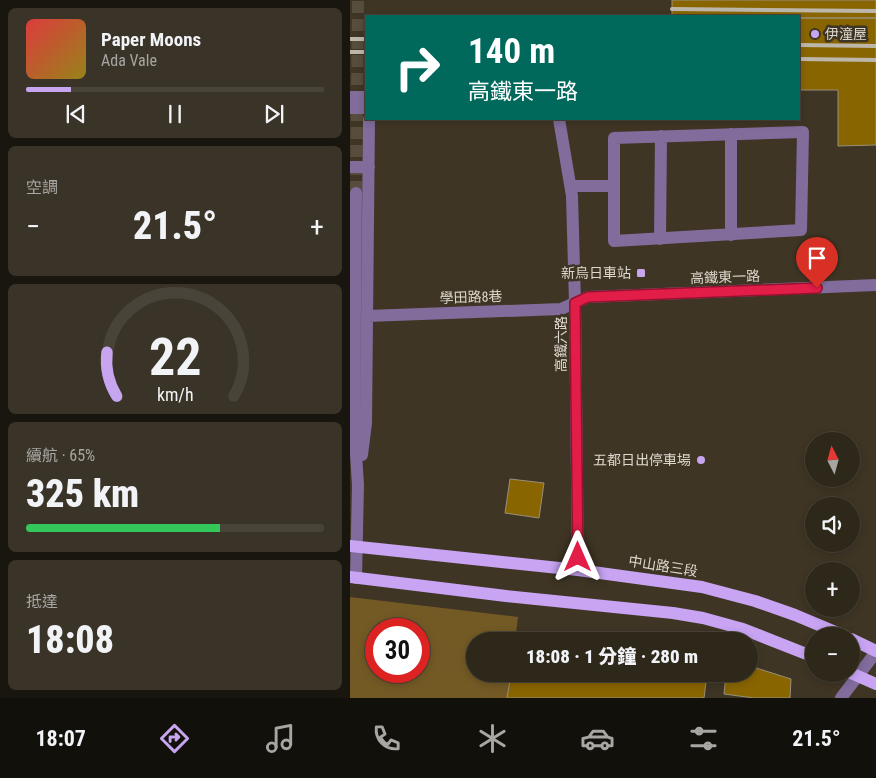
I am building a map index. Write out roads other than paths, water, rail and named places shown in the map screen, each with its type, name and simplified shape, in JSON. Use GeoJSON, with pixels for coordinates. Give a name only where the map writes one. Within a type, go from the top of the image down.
{"type":"FeatureCollection","features":[{"type":"Feature","properties":{"kind":"main road","name":"中山路三段"},"geometry":{"type":"LineString","coordinates":[[353,546],[675,582],[718,590],[755,601],[824,627]]}},
{"type":"Feature","properties":{"kind":"main road"},"geometry":{"type":"LineString","coordinates":[[353,578],[673,613],[703,618],[743,629],[805,653]]}},
{"type":"Feature","properties":{"kind":"main road"},"geometry":{"type":"LineString","coordinates":[[860,643],[876,651]]}},
{"type":"Feature","properties":{"kind":"main road"},"geometry":{"type":"LineString","coordinates":[[860,677],[876,684]]}},
{"type":"Feature","properties":{"kind":"street"},"geometry":{"type":"LineString","coordinates":[[350,96],[365,97]]}},
{"type":"Feature","properties":{"kind":"street"},"geometry":{"type":"LineString","coordinates":[[350,108],[365,108]]}},
{"type":"Feature","properties":{"kind":"street"},"geometry":{"type":"LineString","coordinates":[[353,578],[353,546],[358,485],[366,423],[369,120]]}},
{"type":"Feature","properties":{"kind":"street","name":"高鐵六路"},"geometry":{"type":"LineString","coordinates":[[559,120],[572,186],[578,570]]}},
{"type":"Feature","properties":{"kind":"street"},"geometry":{"type":"LineString","coordinates":[[803,132],[801,230],[614,241],[614,138],[661,136],[803,132]]}},
{"type":"Feature","properties":{"kind":"street"},"geometry":{"type":"LineString","coordinates":[[731,134],[731,234]]}},
{"type":"Feature","properties":{"kind":"street"},"geometry":{"type":"LineString","coordinates":[[660,239],[661,136]]}},
{"type":"Feature","properties":{"kind":"street"},"geometry":{"type":"LineString","coordinates":[[350,167],[369,167]]}},
{"type":"Feature","properties":{"kind":"street"},"geometry":{"type":"LineString","coordinates":[[572,186],[614,186]]}},
{"type":"Feature","properties":{"kind":"street"},"geometry":{"type":"LineString","coordinates":[[356,193],[354,422],[358,485]]}},
{"type":"Feature","properties":{"kind":"street","name":"高鐵東一路"},"geometry":{"type":"LineString","coordinates":[[575,303],[588,297],[876,286]]}},
{"type":"Feature","properties":{"kind":"street","name":"學田路8巷"},"geometry":{"type":"LineString","coordinates":[[367,316],[561,309],[575,303]]}},
{"type":"Feature","properties":{"kind":"street"},"geometry":{"type":"LineString","coordinates":[[860,669],[876,651]]}},
{"type":"Feature","properties":{"kind":"street"},"geometry":{"type":"LineString","coordinates":[[842,698],[851,682]]}},
{"type":"Feature","properties":{"kind":"street"},"geometry":{"type":"LineString","coordinates":[[849,698],[853,682]]}},
{"type":"Feature","properties":{"kind":"tunnel"},"geometry":{"type":"LineString","coordinates":[[356,193],[358,0]]}},
{"type":"Feature","properties":{"kind":"railway"},"geometry":{"type":"LineString","coordinates":[[672,9],[876,11]]}},
{"type":"Feature","properties":{"kind":"railway"},"geometry":{"type":"LineString","coordinates":[[350,39],[365,39]]}},
{"type":"Feature","properties":{"kind":"railway"},"geometry":{"type":"LineString","coordinates":[[800,45],[876,46]]}},
{"type":"Feature","properties":{"kind":"railway"},"geometry":{"type":"LineString","coordinates":[[350,52],[365,52]]}},
{"type":"Feature","properties":{"kind":"railway"},"geometry":{"type":"LineString","coordinates":[[800,59],[876,60]]}},
{"type":"Feature","properties":{"kind":"place","name":"伊潼屋"},"geometry":{"type":"Point","coordinates":[815,34]}},
{"type":"Feature","properties":{"kind":"place","name":"新烏日車站"},"geometry":{"type":"Point","coordinates":[641,273]}},
{"type":"Feature","properties":{"kind":"place","name":"五都日出停車場"},"geometry":{"type":"Point","coordinates":[701,460]}}]}
